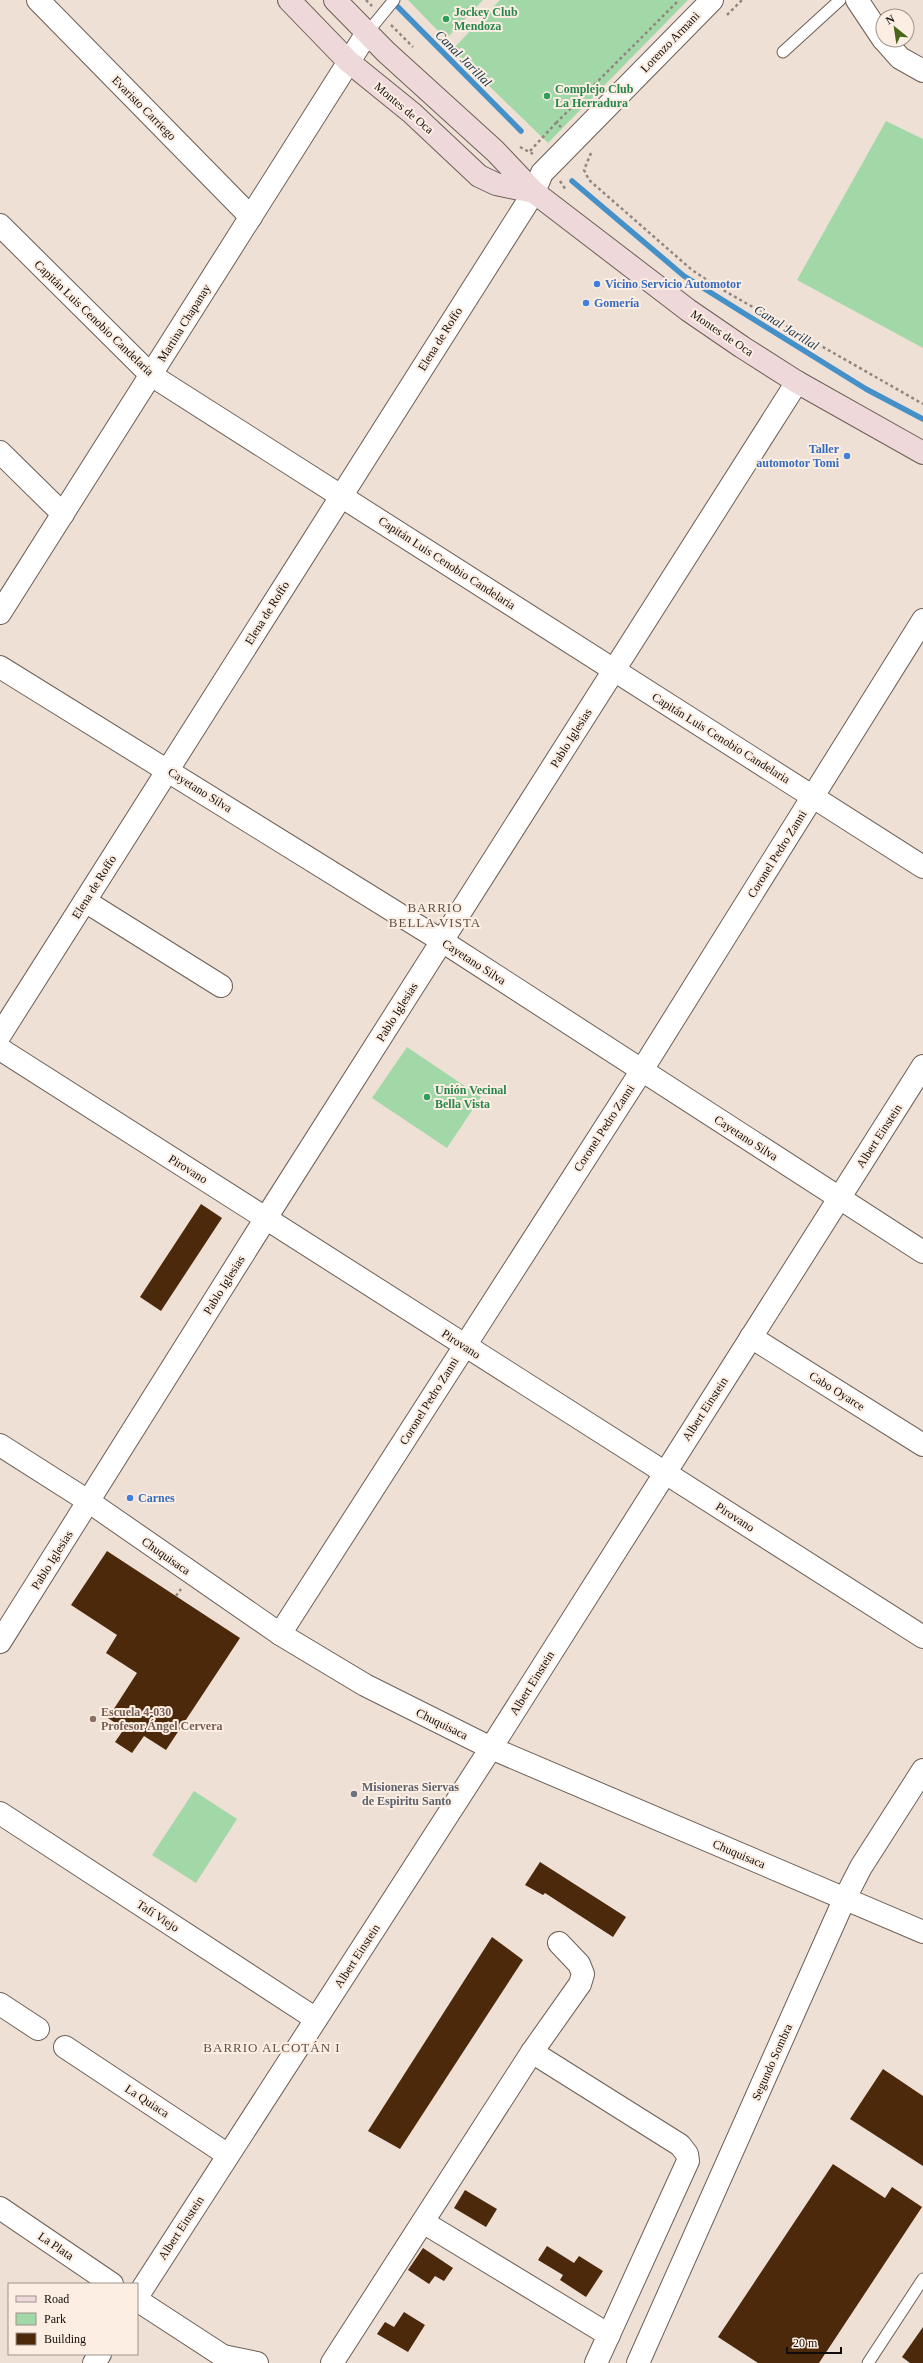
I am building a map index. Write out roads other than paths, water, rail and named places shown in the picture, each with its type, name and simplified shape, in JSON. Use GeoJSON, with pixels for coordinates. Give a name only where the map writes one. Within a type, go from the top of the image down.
{"type":"FeatureCollection","features":[{"type":"Feature","properties":{"kind":"main road","name":"Montes de Oca"},"geometry":{"type":"LineString","coordinates":[[289,0],[349,62],[412,113],[479,176],[496,184],[534,192]]}},
{"type":"Feature","properties":{"kind":"main road","name":"Montes de Oca"},"geometry":{"type":"LineString","coordinates":[[335,0],[367,33],[495,151],[534,192],[688,310],[797,382],[923,453]]}},
{"type":"Feature","properties":{"kind":"street","name":"Evaristo Carriego"},"geometry":{"type":"LineString","coordinates":[[38,0],[251,217]]}},
{"type":"Feature","properties":{"kind":"street","name":"Lorenzo Armani"},"geometry":{"type":"LineString","coordinates":[[534,192],[547,168],[712,0]]}},
{"type":"Feature","properties":{"kind":"street"},"geometry":{"type":"LineString","coordinates":[[857,0],[875,27]]}},
{"type":"Feature","properties":{"kind":"street","name":"Martina Chapanay"},"geometry":{"type":"LineString","coordinates":[[0,613],[367,33]]}},
{"type":"Feature","properties":{"kind":"street"},"geometry":{"type":"LineString","coordinates":[[891,48],[900,58],[923,71]]}},
{"type":"Feature","properties":{"kind":"street","name":"Elena de Roffo"},"geometry":{"type":"LineString","coordinates":[[0,1035],[534,192]]}},
{"type":"Feature","properties":{"kind":"street","name":"Capitán Luis Cenobio Candelaria"},"geometry":{"type":"LineString","coordinates":[[0,225],[151,375],[342,495],[923,867]]}},
{"type":"Feature","properties":{"kind":"street","name":"Pablo Iglesias"},"geometry":{"type":"LineString","coordinates":[[2,1634],[88,1501],[797,382]]}},
{"type":"Feature","properties":{"kind":"street"},"geometry":{"type":"LineString","coordinates":[[0,452],[63,514]]}},
{"type":"Feature","properties":{"kind":"street","name":"Coronel Pedro Zanni"},"geometry":{"type":"LineString","coordinates":[[280,1634],[642,1070],[923,620]]}},
{"type":"Feature","properties":{"kind":"street","name":"Cayetano Silva"},"geometry":{"type":"LineString","coordinates":[[0,667],[442,941],[923,1252]]}},
{"type":"Feature","properties":{"kind":"street"},"geometry":{"type":"LineString","coordinates":[[85,901],[221,986]]}},
{"type":"Feature","properties":{"kind":"street","name":"Pirovano"},"geometry":{"type":"LineString","coordinates":[[0,1049],[923,1637]]}},
{"type":"Feature","properties":{"kind":"street","name":"Albert Einstein"},"geometry":{"type":"LineString","coordinates":[[138,2295],[490,1748],[923,1066]]}},
{"type":"Feature","properties":{"kind":"street","name":"Cabo Oyarce"},"geometry":{"type":"LineString","coordinates":[[751,1338],[923,1445]]}},
{"type":"Feature","properties":{"kind":"street","name":"Chuquisaca"},"geometry":{"type":"LineString","coordinates":[[0,1445],[88,1501],[280,1634],[365,1684],[490,1748],[844,1900],[923,1932]]}},
{"type":"Feature","properties":{"kind":"street","name":"Segundo Sombra"},"geometry":{"type":"LineString","coordinates":[[638,2363],[844,1900],[861,1867],[923,1770]]}},
{"type":"Feature","properties":{"kind":"street","name":"Tafí Viejo"},"geometry":{"type":"LineString","coordinates":[[0,1813],[316,2019]]}},
{"type":"Feature","properties":{"kind":"street"},"geometry":{"type":"LineString","coordinates":[[332,2363],[532,2052],[580,1984],[583,1974],[579,1964],[559,1943]]}},
{"type":"Feature","properties":{"kind":"street"},"geometry":{"type":"LineString","coordinates":[[0,2004],[38,2029]]}},
{"type":"Feature","properties":{"kind":"street","name":"La Quiaca"},"geometry":{"type":"LineString","coordinates":[[65,2048],[228,2155]]}},
{"type":"Feature","properties":{"kind":"street"},"geometry":{"type":"LineString","coordinates":[[532,2052],[680,2145],[687,2154],[688,2161],[596,2363]]}},
{"type":"Feature","properties":{"kind":"street","name":"La Plata"},"geometry":{"type":"LineString","coordinates":[[0,2208],[111,2283]]}},
{"type":"Feature","properties":{"kind":"street"},"geometry":{"type":"LineString","coordinates":[[423,2222],[609,2335]]}},
{"type":"Feature","properties":{"kind":"street"},"geometry":{"type":"LineString","coordinates":[[138,2301],[226,2360],[257,2363]]}},
{"type":"Feature","properties":{"kind":"lane"},"geometry":{"type":"LineString","coordinates":[[783,52],[840,0]]}},
{"type":"Feature","properties":{"kind":"lane"},"geometry":{"type":"LineString","coordinates":[[367,33],[388,8]]}},
{"type":"Feature","properties":{"kind":"lane"},"geometry":{"type":"LineString","coordinates":[[868,2363],[923,2279]]}},
{"type":"Feature","properties":{"kind":"waterway","name":"Canal Jarillal"},"geometry":{"type":"LineString","coordinates":[[392,1],[521,131]]}},
{"type":"Feature","properties":{"kind":"waterway","name":"Canal Jarillal"},"geometry":{"type":"LineString","coordinates":[[572,181],[684,276],[866,389],[923,419]]}},
{"type":"Feature","properties":{"kind":"place","name":"Jockey Club Mendoza"},"geometry":{"type":"Point","coordinates":[446,19]}},
{"type":"Feature","properties":{"kind":"place","name":"Complejo Club La Herradura"},"geometry":{"type":"Point","coordinates":[547,96]}},
{"type":"Feature","properties":{"kind":"place","name":"Vicino Servicio Automotor"},"geometry":{"type":"Point","coordinates":[597,284]}},
{"type":"Feature","properties":{"kind":"place","name":"Gomería"},"geometry":{"type":"Point","coordinates":[586,303]}},
{"type":"Feature","properties":{"kind":"place","name":"Taller automotor Tomi"},"geometry":{"type":"Point","coordinates":[847,456]}},
{"type":"Feature","properties":{"kind":"place","name":"Unión Vecinal Bella Vista"},"geometry":{"type":"Point","coordinates":[427,1097]}},
{"type":"Feature","properties":{"kind":"place","name":"Carnes"},"geometry":{"type":"Point","coordinates":[130,1498]}},
{"type":"Feature","properties":{"kind":"place","name":"Escuela 4-030 Profesor Ángel Cervera"},"geometry":{"type":"Point","coordinates":[93,1719]}},
{"type":"Feature","properties":{"kind":"place","name":"Misioneras Siervas de Espiritu Santo"},"geometry":{"type":"Point","coordinates":[354,1794]}},
{"type":"Feature","properties":{"kind":"district","name":"BARRIO BELLA VISTA"},"geometry":{"type":"Point","coordinates":[435,914]}},
{"type":"Feature","properties":{"kind":"district","name":"BARRIO ALCOTÁN I"},"geometry":{"type":"Point","coordinates":[272,2047]}}]}
